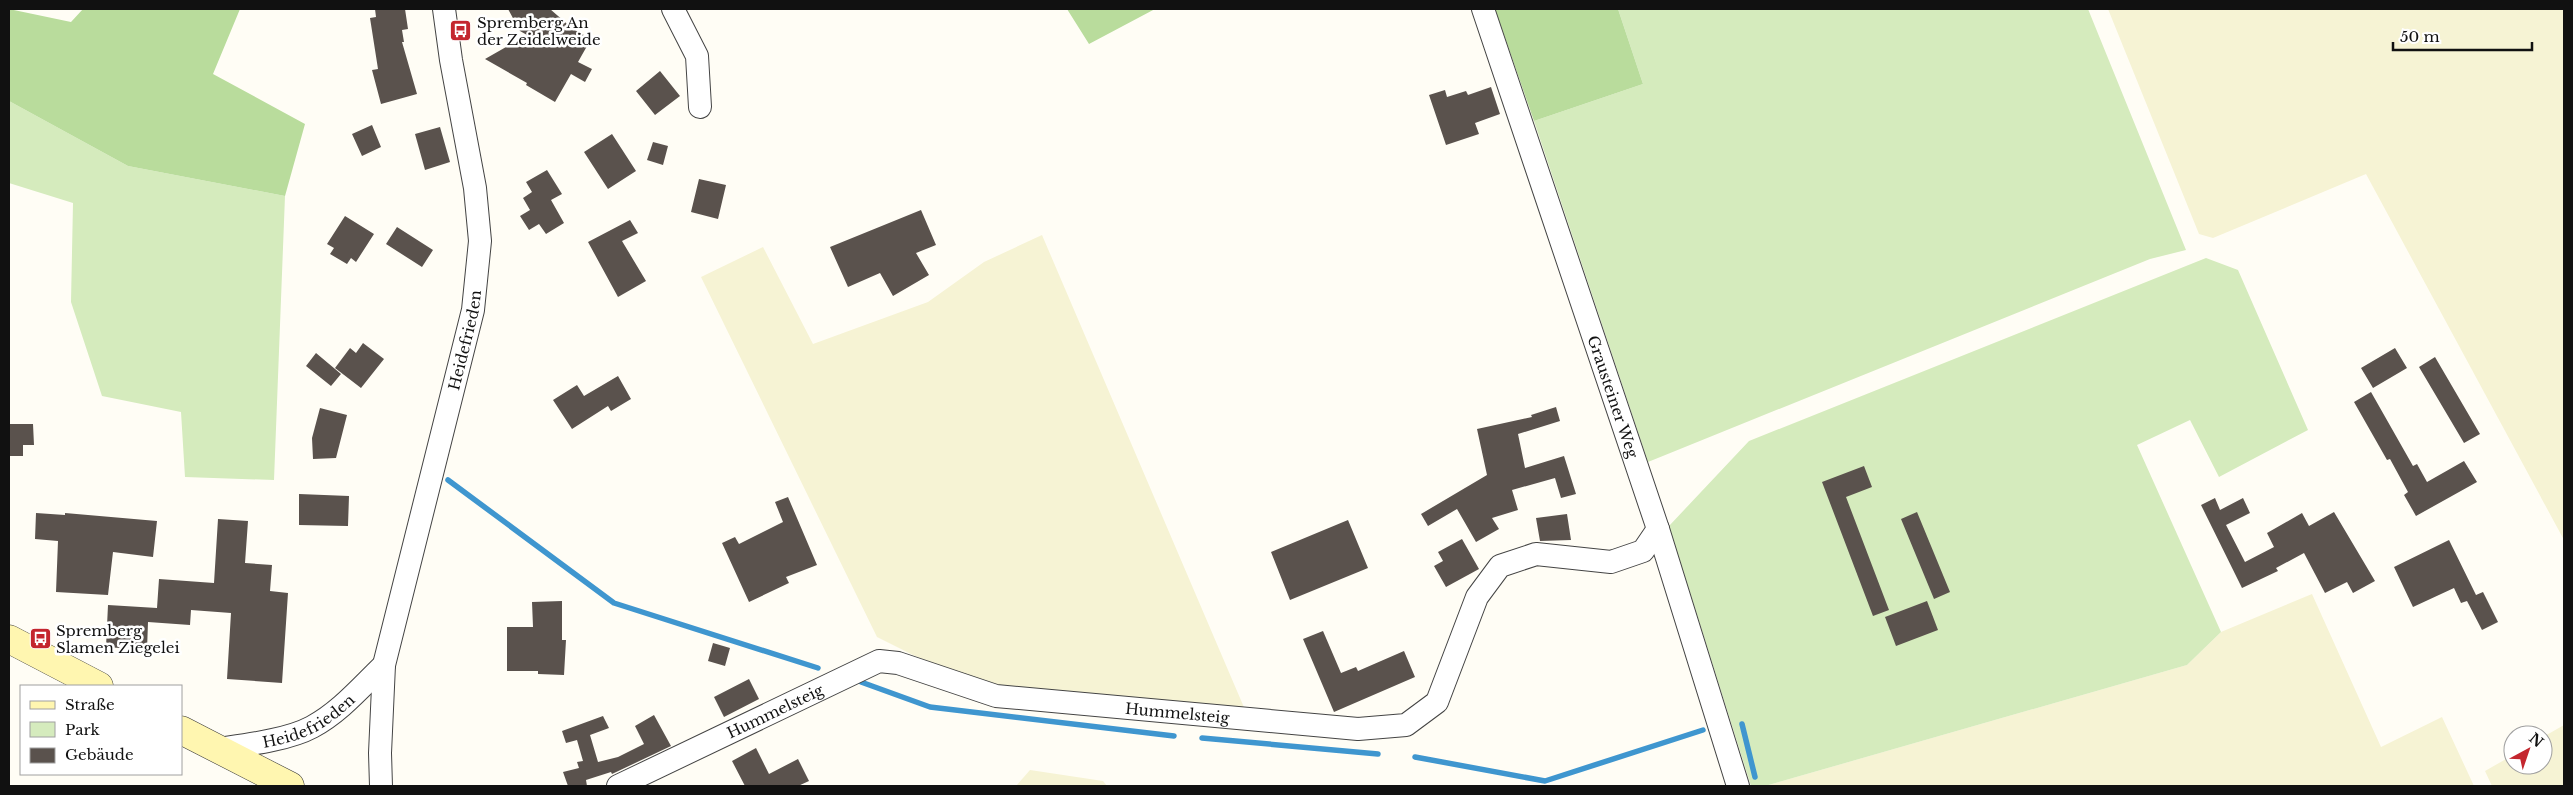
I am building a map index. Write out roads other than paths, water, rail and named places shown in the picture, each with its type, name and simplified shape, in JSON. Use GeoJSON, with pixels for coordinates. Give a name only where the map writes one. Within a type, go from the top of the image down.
{"type":"FeatureCollection","features":[{"type":"Feature","properties":{"kind":"main road"},"geometry":{"type":"LineString","coordinates":[[9,639],[97,685]]}},
{"type":"Feature","properties":{"kind":"main road"},"geometry":{"type":"LineString","coordinates":[[182,731],[290,786]]}},
{"type":"Feature","properties":{"kind":"street","name":"Heidefrieden"},"geometry":{"type":"LineString","coordinates":[[381,786],[380,753],[384,664],[473,310],[479,251],[475,188],[465,123],[451,60],[444,9]]}},
{"type":"Feature","properties":{"kind":"street"},"geometry":{"type":"LineString","coordinates":[[673,9],[697,56],[700,107]]}},
{"type":"Feature","properties":{"kind":"street","name":"Grausteiner Weg"},"geometry":{"type":"LineString","coordinates":[[1483,9],[1658,529],[1738,786]]}},
{"type":"Feature","properties":{"kind":"street","name":"Hummelsteig"},"geometry":{"type":"LineString","coordinates":[[618,786],[879,661],[898,663],[996,696],[1358,729],[1406,725],[1437,702],[1477,598],[1500,566],[1536,554],[1611,562],[1643,551],[1658,529]]}},
{"type":"Feature","properties":{"kind":"street","name":"Heidefrieden"},"geometry":{"type":"LineString","coordinates":[[219,750],[270,740],[310,728],[342,706],[384,664]]}},
{"type":"Feature","properties":{"kind":"waterway"},"geometry":{"type":"LineString","coordinates":[[448,480],[614,603],[818,668]]}},
{"type":"Feature","properties":{"kind":"waterway"},"geometry":{"type":"LineString","coordinates":[[861,682],[930,707],[1174,736]]}},
{"type":"Feature","properties":{"kind":"waterway"},"geometry":{"type":"LineString","coordinates":[[1742,724],[1755,777]]}},
{"type":"Feature","properties":{"kind":"waterway"},"geometry":{"type":"LineString","coordinates":[[1415,757],[1545,781],[1703,730]]}},
{"type":"Feature","properties":{"kind":"waterway"},"geometry":{"type":"LineString","coordinates":[[1202,738],[1378,754]]}},
{"type":"Feature","properties":{"kind":"place","name":"Spremberg An der Zeidelweide"},"geometry":{"type":"Point","coordinates":[461,31]}},
{"type":"Feature","properties":{"kind":"place","name":"Spremberg Slamen Ziegelei"},"geometry":{"type":"Point","coordinates":[40,639]}}]}
